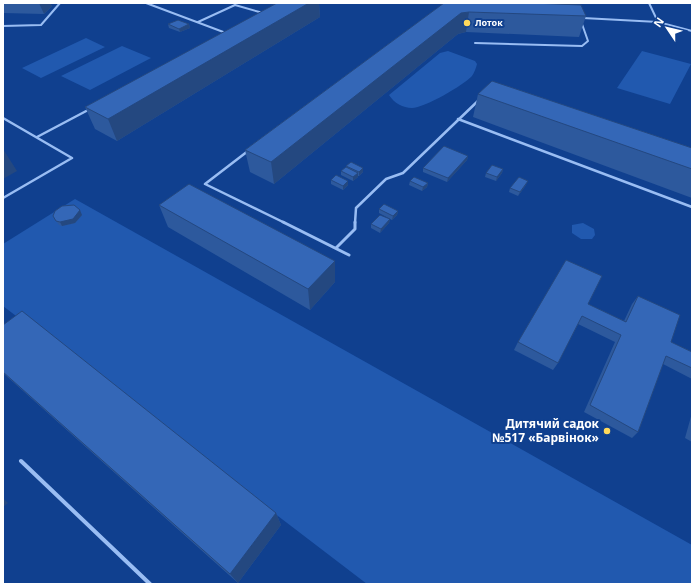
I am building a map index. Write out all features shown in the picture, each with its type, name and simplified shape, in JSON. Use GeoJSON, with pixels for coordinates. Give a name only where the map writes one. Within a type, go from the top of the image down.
{"type":"FeatureCollection","features":[{"type":"Feature","properties":{"kind":"lane"},"geometry":{"type":"LineString","coordinates":[[3,26],[41,26],[60,3]]}},
{"type":"Feature","properties":{"kind":"lane"},"geometry":{"type":"LineString","coordinates":[[146,3],[229,34],[223,38]]}},
{"type":"Feature","properties":{"kind":"lane"},"geometry":{"type":"LineString","coordinates":[[649,3],[658,22]]}},
{"type":"Feature","properties":{"kind":"lane"},"geometry":{"type":"LineString","coordinates":[[197,22],[235,5],[267,14],[260,17]]}},
{"type":"Feature","properties":{"kind":"lane"},"geometry":{"type":"LineString","coordinates":[[475,43],[582,46],[588,41],[580,18],[658,22],[692,31]]}},
{"type":"Feature","properties":{"kind":"lane"},"geometry":{"type":"LineString","coordinates":[[336,248],[355,229],[356,208],[386,179],[403,173],[478,100],[483,97]]}},
{"type":"Feature","properties":{"kind":"lane"},"geometry":{"type":"LineString","coordinates":[[37,138],[93,107]]}},
{"type":"Feature","properties":{"kind":"lane"},"geometry":{"type":"LineString","coordinates":[[3,118],[72,158],[3,198]]}},
{"type":"Feature","properties":{"kind":"lane"},"geometry":{"type":"LineString","coordinates":[[458,119],[692,207]]}},
{"type":"Feature","properties":{"kind":"lane"},"geometry":{"type":"LineString","coordinates":[[250,150],[205,184],[349,255]]}},
{"type":"Feature","properties":{"kind":"lane"},"geometry":{"type":"LineString","coordinates":[[21,461],[150,584]]}},
{"type":"Feature","properties":{"kind":"shaded area"},"geometry":{"type":"Polygon","coordinates":[[[86,38],[105,47],[41,78],[22,68],[86,38]]]}},
{"type":"Feature","properties":{"kind":"shaded area"},"geometry":{"type":"Polygon","coordinates":[[[122,46],[151,58],[90,90],[61,76],[122,46]]]}},
{"type":"Feature","properties":{"kind":"shaded area"},"geometry":{"type":"Polygon","coordinates":[[[448,51],[475,61],[477,64],[476,69],[468,80],[444,95],[418,107],[409,108],[402,106],[391,98],[389,95],[440,53],[448,51]]]}},
{"type":"Feature","properties":{"kind":"shaded area"},"geometry":{"type":"Polygon","coordinates":[[[642,51],[691,64],[670,104],[617,88],[642,51]]]}},
{"type":"Feature","properties":{"kind":"shaded area"},"geometry":{"type":"Polygon","coordinates":[[[75,199],[692,545],[692,584],[367,584],[3,306],[3,244],[75,199]]]}},
{"type":"Feature","properties":{"kind":"shaded area"},"geometry":{"type":"Polygon","coordinates":[[[583,223],[594,229],[595,235],[592,239],[581,239],[572,233],[572,225],[583,223]]]}},
{"type":"Feature","properties":{"kind":"building"},"geometry":{"type":"Polygon","coordinates":[[[277,3],[309,3],[108,119],[85,107],[277,3]]]}},
{"type":"Feature","properties":{"kind":"building"},"geometry":{"type":"Polygon","coordinates":[[[444,3],[532,3],[581,5],[586,16],[461,13],[271,162],[245,150],[444,3]]]}},
{"type":"Feature","properties":{"kind":"building"},"geometry":{"type":"Polygon","coordinates":[[[178,20],[189,24],[179,29],[168,24],[178,20]]]}},
{"type":"Feature","properties":{"kind":"building"},"geometry":{"type":"Polygon","coordinates":[[[492,81],[692,148],[692,169],[478,94],[492,81]]]}},
{"type":"Feature","properties":{"kind":"building"},"geometry":{"type":"Polygon","coordinates":[[[444,146],[468,156],[448,178],[423,168],[444,146]]]}},
{"type":"Feature","properties":{"kind":"building"},"geometry":{"type":"Polygon","coordinates":[[[351,162],[363,168],[359,172],[346,166],[351,162]]]}},
{"type":"Feature","properties":{"kind":"building"},"geometry":{"type":"Polygon","coordinates":[[[492,165],[503,169],[497,177],[486,173],[492,165]]]}},
{"type":"Feature","properties":{"kind":"building"},"geometry":{"type":"Polygon","coordinates":[[[346,167],[358,173],[353,177],[341,171],[346,167]]]}},
{"type":"Feature","properties":{"kind":"building"},"geometry":{"type":"Polygon","coordinates":[[[336,175],[348,181],[343,186],[331,180],[336,175]]]}},
{"type":"Feature","properties":{"kind":"building"},"geometry":{"type":"Polygon","coordinates":[[[414,177],[428,183],[423,187],[410,181],[414,177]]]}},
{"type":"Feature","properties":{"kind":"building"},"geometry":{"type":"Polygon","coordinates":[[[519,177],[528,181],[520,192],[510,188],[519,177]]]}},
{"type":"Feature","properties":{"kind":"building"},"geometry":{"type":"Polygon","coordinates":[[[189,184],[335,261],[308,289],[159,205],[189,184]]]}},
{"type":"Feature","properties":{"kind":"building"},"geometry":{"type":"Polygon","coordinates":[[[384,204],[398,211],[393,216],[379,209],[384,204]]]}},
{"type":"Feature","properties":{"kind":"building"},"geometry":{"type":"Polygon","coordinates":[[[74,205],[80,210],[73,219],[60,222],[56,221],[53,216],[55,211],[62,206],[74,205]]]}},
{"type":"Feature","properties":{"kind":"building"},"geometry":{"type":"Polygon","coordinates":[[[380,215],[390,219],[381,229],[371,224],[380,215]]]}},
{"type":"Feature","properties":{"kind":"building"},"geometry":{"type":"Polygon","coordinates":[[[566,260],[602,276],[588,304],[626,322],[638,296],[680,315],[671,342],[692,352],[692,368],[666,356],[638,432],[590,405],[621,335],[582,316],[558,363],[518,342],[566,260]]]}},
{"type":"Feature","properties":{"kind":"building"},"geometry":{"type":"Polygon","coordinates":[[[22,311],[276,513],[230,574],[3,372],[3,325],[22,311]]]}},
{"type":"Feature","properties":{"kind":"place","name":"Лоток"},"geometry":{"type":"Point","coordinates":[467,23]}},
{"type":"Feature","properties":{"kind":"place","name":"Дитячий садок №517 «Барвінок»"},"geometry":{"type":"Point","coordinates":[607,431]}}]}
